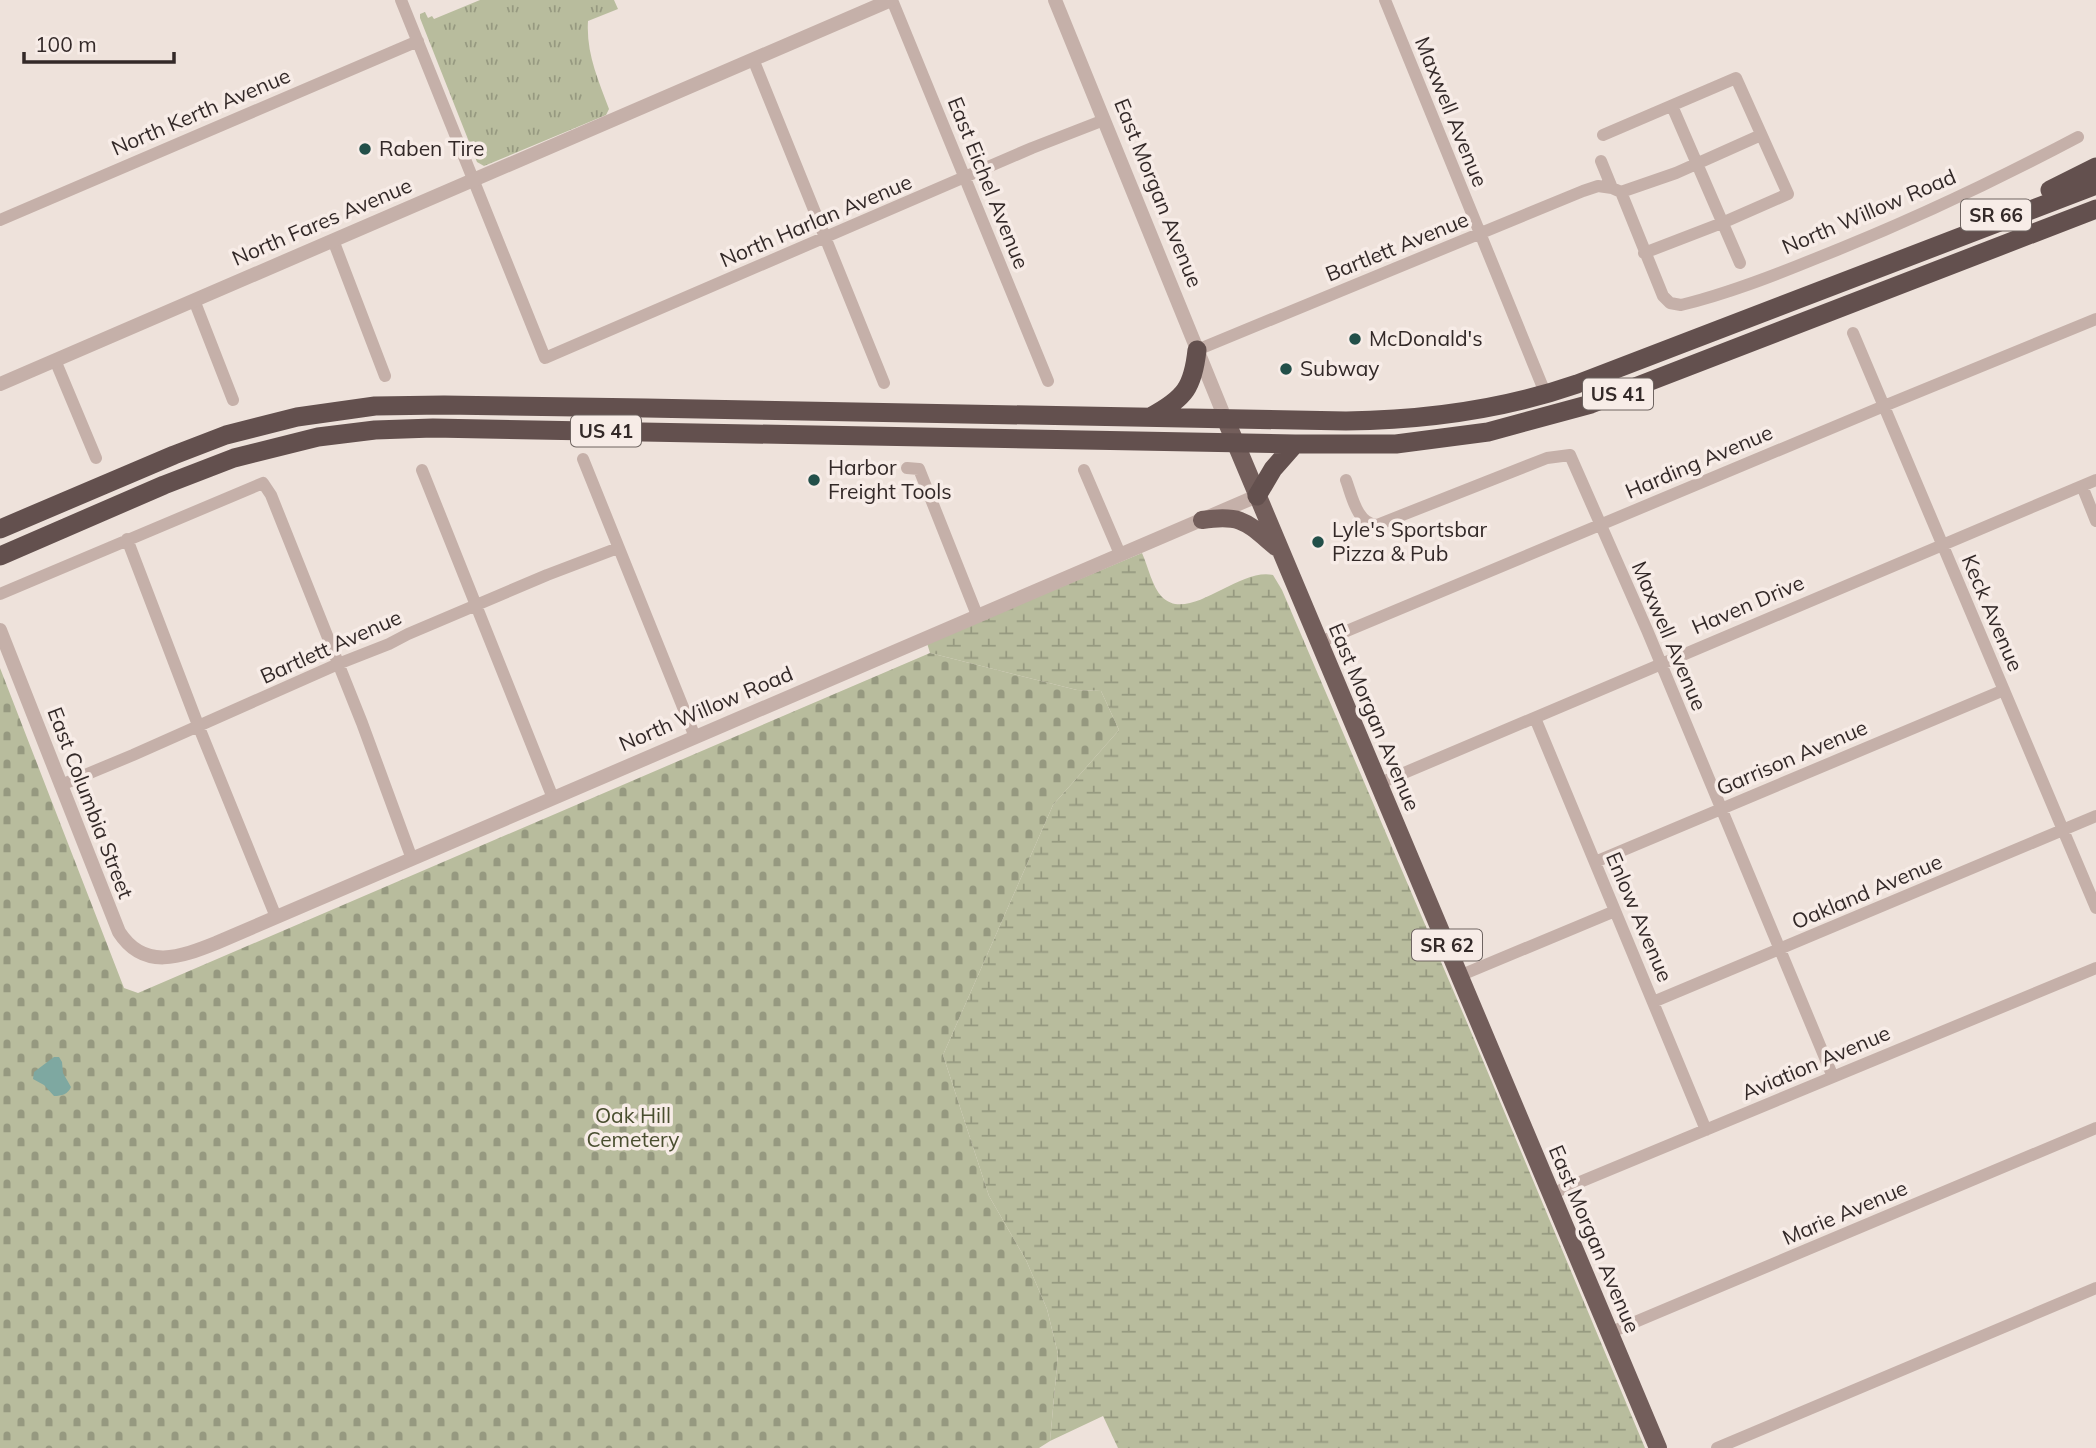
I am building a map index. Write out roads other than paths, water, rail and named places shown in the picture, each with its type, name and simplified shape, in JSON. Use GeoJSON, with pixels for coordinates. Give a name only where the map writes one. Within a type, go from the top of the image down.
{"type":"FeatureCollection","features":[{"type":"Feature","properties":{"kind":"highway","name":"SR 66"},"geometry":{"type":"LineString","coordinates":[[1895,262],[2096,167]]}},
{"type":"Feature","properties":{"kind":"highway","name":"US 41"},"geometry":{"type":"LineString","coordinates":[[0,529],[226,435],[297,417],[363,407],[444,405],[1346,421],[1409,419],[1468,412],[1546,395],[2096,185]]}},
{"type":"Feature","properties":{"kind":"highway","name":"US 41"},"geometry":{"type":"LineString","coordinates":[[0,556],[214,465],[286,444],[375,430],[433,428],[729,432],[1295,444],[1423,442],[1488,432],[1573,410],[2096,209]]}},
{"type":"Feature","properties":{"kind":"highway"},"geometry":{"type":"LineString","coordinates":[[1151,417],[1184,396],[1193,374],[1197,350]]}},
{"type":"Feature","properties":{"kind":"highway"},"geometry":{"type":"LineString","coordinates":[[1257,496],[1273,469],[1295,444]]}},
{"type":"Feature","properties":{"kind":"main road","name":"East Morgan Avenue"},"geometry":{"type":"LineString","coordinates":[[1225,418],[1658,1448]]}},
{"type":"Feature","properties":{"kind":"main road"},"geometry":{"type":"LineString","coordinates":[[1202,520],[1223,517],[1238,519],[1279,549]]}},
{"type":"Feature","properties":{"kind":"street"},"geometry":{"type":"LineString","coordinates":[[401,0],[472,180]]}},
{"type":"Feature","properties":{"kind":"street","name":"North Fares Avenue"},"geometry":{"type":"LineString","coordinates":[[0,384],[892,0]]}},
{"type":"Feature","properties":{"kind":"street","name":"East Eichel Avenue"},"geometry":{"type":"LineString","coordinates":[[892,0],[1048,381]]}},
{"type":"Feature","properties":{"kind":"street","name":"East Morgan Avenue"},"geometry":{"type":"LineString","coordinates":[[1055,0],[1225,418]]}},
{"type":"Feature","properties":{"kind":"street","name":"Maxwell Avenue"},"geometry":{"type":"LineString","coordinates":[[1385,0],[1546,395]]}},
{"type":"Feature","properties":{"kind":"street","name":"North Kerth Avenue"},"geometry":{"type":"LineString","coordinates":[[0,218],[418,41]]}},
{"type":"Feature","properties":{"kind":"street"},"geometry":{"type":"LineString","coordinates":[[753,59],[884,383]]}},
{"type":"Feature","properties":{"kind":"street"},"geometry":{"type":"LineString","coordinates":[[1601,161],[1644,253],[1788,194],[1737,80],[1603,135]]}},
{"type":"Feature","properties":{"kind":"street"},"geometry":{"type":"LineString","coordinates":[[1672,106],[1740,263]]}},
{"type":"Feature","properties":{"kind":"street","name":"North Harlan Avenue"},"geometry":{"type":"LineString","coordinates":[[472,180],[545,358],[964,177],[1104,120]]}},
{"type":"Feature","properties":{"kind":"street","name":"Bartlett Avenue"},"geometry":{"type":"LineString","coordinates":[[1197,350],[1583,191],[1598,186],[1616,190],[1696,163],[1761,135]]}},
{"type":"Feature","properties":{"kind":"street","name":"North Willow Road"},"geometry":{"type":"LineString","coordinates":[[1644,253],[1662,296],[1670,303],[1681,305],[1775,275],[1858,242],[1978,188],[2078,137]]}},
{"type":"Feature","properties":{"kind":"street"},"geometry":{"type":"LineString","coordinates":[[333,240],[384,376]]}},
{"type":"Feature","properties":{"kind":"street"},"geometry":{"type":"LineString","coordinates":[[194,300],[233,400]]}},
{"type":"Feature","properties":{"kind":"street","name":"Harding Avenue"},"geometry":{"type":"LineString","coordinates":[[1318,643],[2096,319]]}},
{"type":"Feature","properties":{"kind":"street","name":"Keck Avenue"},"geometry":{"type":"LineString","coordinates":[[1853,333],[2096,908]]}},
{"type":"Feature","properties":{"kind":"street"},"geometry":{"type":"LineString","coordinates":[[55,360],[96,458]]}},
{"type":"Feature","properties":{"kind":"street","name":"Maxwell Avenue"},"geometry":{"type":"LineString","coordinates":[[1346,480],[1363,520],[1369,524],[1377,524],[1547,458],[1570,455],[1833,1077]]}},
{"type":"Feature","properties":{"kind":"street"},"geometry":{"type":"LineString","coordinates":[[583,459],[695,737]]}},
{"type":"Feature","properties":{"kind":"street"},"geometry":{"type":"LineString","coordinates":[[913,468],[977,615]]}},
{"type":"Feature","properties":{"kind":"street"},"geometry":{"type":"LineString","coordinates":[[422,470],[553,797]]}},
{"type":"Feature","properties":{"kind":"street"},"geometry":{"type":"LineString","coordinates":[[1084,470],[1120,555]]}},
{"type":"Feature","properties":{"kind":"street","name":"Haven Drive"},"geometry":{"type":"LineString","coordinates":[[1378,784],[2096,480]]}},
{"type":"Feature","properties":{"kind":"street"},"geometry":{"type":"LineString","coordinates":[[0,594],[259,483],[265,485],[338,664],[412,859]]}},
{"type":"Feature","properties":{"kind":"street"},"geometry":{"type":"LineString","coordinates":[[2082,486],[2096,521]]}},
{"type":"Feature","properties":{"kind":"street","name":"North Willow Road"},"geometry":{"type":"LineString","coordinates":[[172,957],[199,950],[1257,496]]}},
{"type":"Feature","properties":{"kind":"street"},"geometry":{"type":"LineString","coordinates":[[127,539],[198,725],[276,917]]}},
{"type":"Feature","properties":{"kind":"street","name":"Bartlett Avenue"},"geometry":{"type":"LineString","coordinates":[[61,785],[547,575],[618,548]]}},
{"type":"Feature","properties":{"kind":"street","name":"East Columbia Street"},"geometry":{"type":"LineString","coordinates":[[0,630],[124,940],[142,954],[172,957]]}},
{"type":"Feature","properties":{"kind":"street","name":"Garrison Avenue"},"geometry":{"type":"LineString","coordinates":[[1595,862],[2004,690]]}},
{"type":"Feature","properties":{"kind":"street","name":"Enlow Avenue"},"geometry":{"type":"LineString","coordinates":[[1535,718],[1706,1130]]}},
{"type":"Feature","properties":{"kind":"street","name":"Oakland Avenue"},"geometry":{"type":"LineString","coordinates":[[1653,1002],[2096,816]]}},
{"type":"Feature","properties":{"kind":"street"},"geometry":{"type":"LineString","coordinates":[[1459,976],[1615,911]]}},
{"type":"Feature","properties":{"kind":"street","name":"Aviation Avenue"},"geometry":{"type":"LineString","coordinates":[[1551,1194],[2096,968]]}},
{"type":"Feature","properties":{"kind":"street","name":"Marie Avenue"},"geometry":{"type":"LineString","coordinates":[[1609,1333],[2096,1128]]}},
{"type":"Feature","properties":{"kind":"street"},"geometry":{"type":"LineString","coordinates":[[1717,1448],[2096,1288]]}},
{"type":"Feature","properties":{"kind":"water"},"geometry":{"type":"Polygon","coordinates":[[[54,1057],[59,1057],[62,1062],[63,1073],[71,1087],[66,1093],[57,1096],[33,1079],[34,1072],[54,1057]]]}},
{"type":"Feature","properties":{"kind":"place","name":"Raben Tire"},"geometry":{"type":"Point","coordinates":[365,149]}},
{"type":"Feature","properties":{"kind":"place","name":"McDonald's"},"geometry":{"type":"Point","coordinates":[1355,339]}},
{"type":"Feature","properties":{"kind":"place","name":"Subway"},"geometry":{"type":"Point","coordinates":[1286,369]}},
{"type":"Feature","properties":{"kind":"place","name":"Harbor Freight Tools"},"geometry":{"type":"Point","coordinates":[814,480]}},
{"type":"Feature","properties":{"kind":"place","name":"Lyle's Sportsbar Pizza & Pub"},"geometry":{"type":"Point","coordinates":[1318,542]}},
{"type":"Feature","properties":{"kind":"park label","name":"Oak Hill Cemetery"},"geometry":{"type":"Point","coordinates":[633,1128]}}]}
